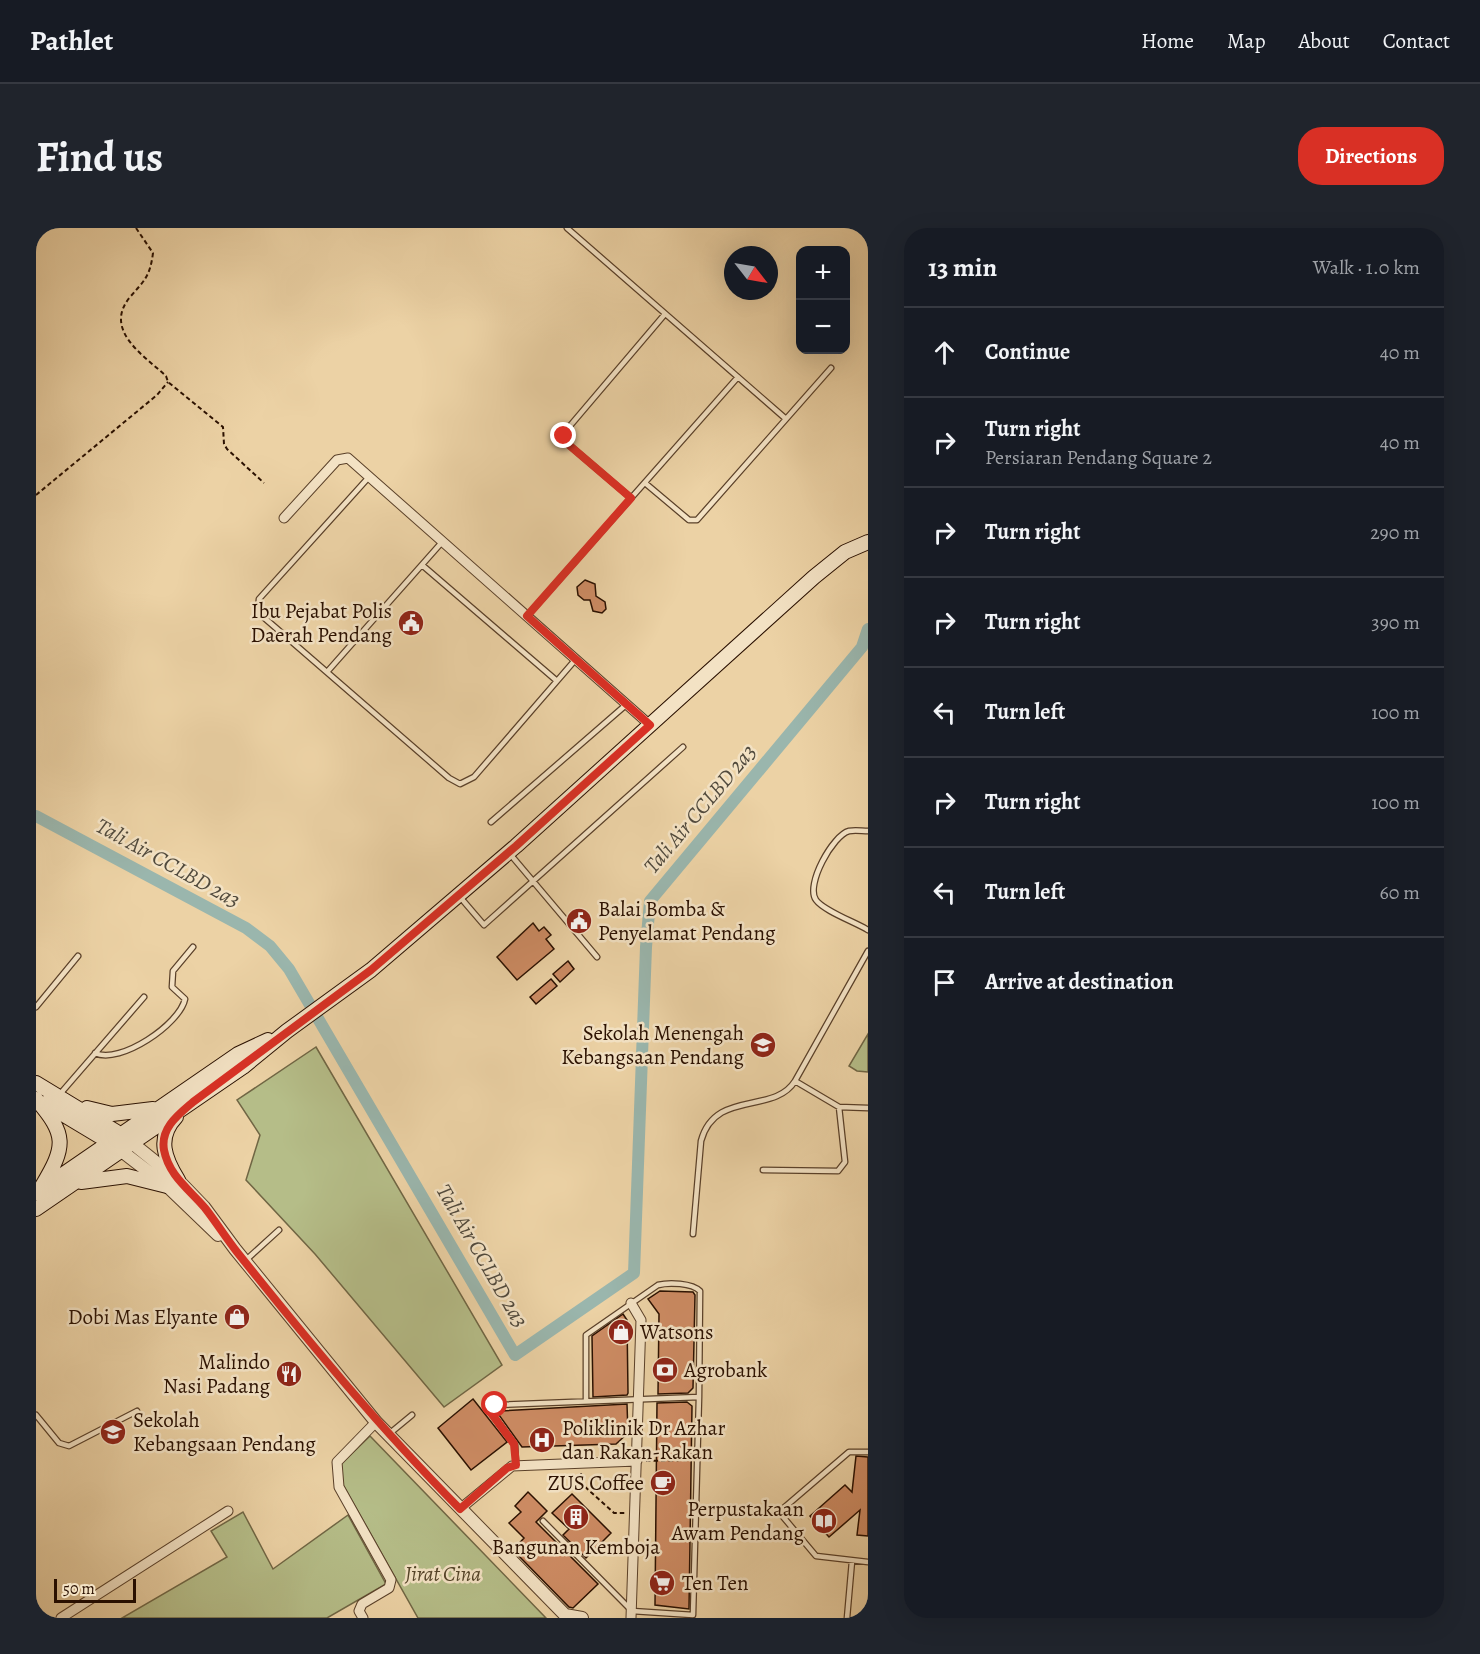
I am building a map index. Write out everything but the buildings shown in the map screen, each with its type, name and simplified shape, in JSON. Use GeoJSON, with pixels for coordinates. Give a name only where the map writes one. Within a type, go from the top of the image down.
{"type":"FeatureCollection","features":[{"type":"Feature","properties":{"kind":"main road"},"geometry":{"type":"LineString","coordinates":[[36,1209],[243,1067],[371,970],[508,853],[814,577],[845,552],[868,542]]}},
{"type":"Feature","properties":{"kind":"main road"},"geometry":{"type":"LineString","coordinates":[[38,1192],[237,1054],[292,1028]]}},
{"type":"Feature","properties":{"kind":"main road"},"geometry":{"type":"LineString","coordinates":[[36,1083],[63,1099],[115,1138]]}},
{"type":"Feature","properties":{"kind":"main road"},"geometry":{"type":"LineString","coordinates":[[36,1099],[115,1138]]}},
{"type":"Feature","properties":{"kind":"main road"},"geometry":{"type":"LineString","coordinates":[[36,1099],[55,1123],[62,1142],[57,1161],[38,1192]]}},
{"type":"Feature","properties":{"kind":"main road"},"geometry":{"type":"LineString","coordinates":[[63,1099],[112,1114],[159,1108]]}},
{"type":"Feature","properties":{"kind":"main road"},"geometry":{"type":"LineString","coordinates":[[72,1184],[99,1178],[127,1176],[172,1183],[163,1146],[165,1134],[170,1123],[193,1102]]}},
{"type":"Feature","properties":{"kind":"street"},"geometry":{"type":"LineString","coordinates":[[284,518],[340,458],[352,460],[650,725]]}},
{"type":"Feature","properties":{"kind":"street"},"geometry":{"type":"LineString","coordinates":[[115,1138],[172,1183],[235,1249],[388,1435],[567,1617],[582,1618]]}},
{"type":"Feature","properties":{"kind":"street"},"geometry":{"type":"LineString","coordinates":[[631,1303],[641,1320],[632,1615]]}},
{"type":"Feature","properties":{"kind":"street"},"geometry":{"type":"LineString","coordinates":[[363,1618],[359,1611],[360,1607],[389,1588],[391,1580],[339,1487],[337,1462],[376,1422]]}},
{"type":"Feature","properties":{"kind":"street"},"geometry":{"type":"LineString","coordinates":[[460,1509],[507,1468],[516,1465],[637,1461]]}},
{"type":"Feature","properties":{"kind":"street"},"geometry":{"type":"LineString","coordinates":[[61,1618],[228,1511]]}},
{"type":"Feature","properties":{"kind":"lane"},"geometry":{"type":"LineString","coordinates":[[567,228],[786,419]]}},
{"type":"Feature","properties":{"kind":"lane"},"geometry":{"type":"LineString","coordinates":[[631,498],[569,445],[564,436],[569,427],[665,314]]}},
{"type":"Feature","properties":{"kind":"lane"},"geometry":{"type":"LineString","coordinates":[[645,483],[689,520],[695,522],[831,368]]}},
{"type":"Feature","properties":{"kind":"lane"},"geometry":{"type":"LineString","coordinates":[[527,616],[738,377]]}},
{"type":"Feature","properties":{"kind":"lane"},"geometry":{"type":"LineString","coordinates":[[369,476],[263,594],[257,604],[261,615],[449,778],[460,784],[474,777],[576,659]]}},
{"type":"Feature","properties":{"kind":"lane"},"geometry":{"type":"LineString","coordinates":[[327,672],[443,541]]}},
{"type":"Feature","properties":{"kind":"lane"},"geometry":{"type":"LineString","coordinates":[[422,565],[557,681]]}},
{"type":"Feature","properties":{"kind":"lane"},"geometry":{"type":"LineString","coordinates":[[491,822],[627,704]]}},
{"type":"Feature","properties":{"kind":"lane"},"geometry":{"type":"LineString","coordinates":[[459,895],[484,925],[683,747]]}},
{"type":"Feature","properties":{"kind":"lane"},"geometry":{"type":"LineString","coordinates":[[868,831],[848,831],[840,837],[814,875],[813,894],[818,903],[868,930]]}},
{"type":"Feature","properties":{"kind":"lane"},"geometry":{"type":"LineString","coordinates":[[508,853],[597,957]]}},
{"type":"Feature","properties":{"kind":"lane"},"geometry":{"type":"LineString","coordinates":[[95,1053],[112,1056],[135,1048],[181,1010],[184,999],[172,987],[173,970],[193,947]]}},
{"type":"Feature","properties":{"kind":"lane"},"geometry":{"type":"LineString","coordinates":[[693,1234],[701,1141],[705,1126],[714,1116],[736,1106],[785,1093],[795,1081],[868,951]]}},
{"type":"Feature","properties":{"kind":"lane"},"geometry":{"type":"LineString","coordinates":[[36,1007],[78,956]]}},
{"type":"Feature","properties":{"kind":"lane"},"geometry":{"type":"LineString","coordinates":[[63,1099],[95,1053],[144,997]]}},
{"type":"Feature","properties":{"kind":"lane"},"geometry":{"type":"LineString","coordinates":[[795,1081],[839,1107],[868,1108]]}},
{"type":"Feature","properties":{"kind":"lane"},"geometry":{"type":"LineString","coordinates":[[763,1170],[838,1170],[842,1168],[845,1162],[839,1107]]}},
{"type":"Feature","properties":{"kind":"lane"},"geometry":{"type":"LineString","coordinates":[[245,1262],[279,1230]]}},
{"type":"Feature","properties":{"kind":"lane"},"geometry":{"type":"LineString","coordinates":[[543,1521],[632,1615],[689,1617],[694,1614],[699,1289],[662,1283],[591,1330],[585,1338],[586,1401]]}},
{"type":"Feature","properties":{"kind":"lane"},"geometry":{"type":"LineString","coordinates":[[516,1465],[515,1446],[491,1413],[493,1406],[699,1397]]}},
{"type":"Feature","properties":{"kind":"lane"},"geometry":{"type":"LineString","coordinates":[[36,1415],[59,1443],[69,1446],[137,1411]]}},
{"type":"Feature","properties":{"kind":"lane"},"geometry":{"type":"LineString","coordinates":[[388,1435],[412,1415]]}},
{"type":"Feature","properties":{"kind":"lane"},"geometry":{"type":"LineString","coordinates":[[868,1452],[849,1452],[779,1512],[816,1556],[868,1562]]}},
{"type":"Feature","properties":{"kind":"lane"},"geometry":{"type":"LineString","coordinates":[[847,1618],[852,1561]]}},
{"type":"Feature","properties":{"kind":"path"},"geometry":{"type":"LineString","coordinates":[[136,228],[153,253],[150,273],[128,301],[120,316],[123,335],[166,376],[168,382],[223,427],[224,444],[227,449],[264,483]]}},
{"type":"Feature","properties":{"kind":"path"},"geometry":{"type":"LineString","coordinates":[[36,495],[157,395],[168,382]]}},
{"type":"Feature","properties":{"kind":"path"},"geometry":{"type":"LineString","coordinates":[[637,1461],[697,1460]]}},
{"type":"Feature","properties":{"kind":"path"},"geometry":{"type":"LineString","coordinates":[[580,1463],[582,1484],[606,1506],[614,1513],[635,1513]]}},
{"type":"Feature","properties":{"kind":"green space"},"geometry":{"type":"Polygon","coordinates":[[[868,1034],[868,1072],[857,1071],[849,1066],[868,1034]]]}},
{"type":"Feature","properties":{"kind":"green space"},"geometry":{"type":"Polygon","coordinates":[[[316,1047],[502,1365],[444,1407],[315,1254],[246,1180],[260,1135],[237,1100],[316,1047]]]}},
{"type":"Feature","properties":{"kind":"green space","name":"Jirat Cina"},"geometry":{"type":"Polygon","coordinates":[[[370,1436],[546,1618],[418,1618],[342,1483],[341,1464],[370,1436]]]}},
{"type":"Feature","properties":{"kind":"green space"},"geometry":{"type":"Polygon","coordinates":[[[243,1512],[273,1569],[348,1515],[386,1584],[327,1618],[122,1618],[227,1557],[211,1531],[243,1512]]]}},
{"type":"Feature","properties":{"kind":"waterway","name":"Tali Air CCLBD 2a3"},"geometry":{"type":"LineString","coordinates":[[36,816],[246,928],[270,946],[289,969],[515,1355],[634,1273],[646,947],[650,901],[862,647],[868,629]]}},
{"type":"Feature","properties":{"kind":"place","name":"Ibu Pejabat Polis Daerah Pendang"},"geometry":{"type":"Point","coordinates":[411,623]}},
{"type":"Feature","properties":{"kind":"place","name":"Balai Bomba & Penyelamat Pendang"},"geometry":{"type":"Point","coordinates":[579,921]}},
{"type":"Feature","properties":{"kind":"place","name":"Sekolah Menengah Kebangsaan Pendang"},"geometry":{"type":"Point","coordinates":[763,1045]}},
{"type":"Feature","properties":{"kind":"place","name":"Dobi Mas Elyante"},"geometry":{"type":"Point","coordinates":[237,1317]}},
{"type":"Feature","properties":{"kind":"place","name":"Watsons"},"geometry":{"type":"Point","coordinates":[621,1332]}},
{"type":"Feature","properties":{"kind":"place","name":"Agrobank"},"geometry":{"type":"Point","coordinates":[665,1370]}},
{"type":"Feature","properties":{"kind":"place","name":"Malindo Nasi Padang"},"geometry":{"type":"Point","coordinates":[289,1374]}},
{"type":"Feature","properties":{"kind":"place","name":"Sekolah Kebangsaan Pendang"},"geometry":{"type":"Point","coordinates":[113,1432]}},
{"type":"Feature","properties":{"kind":"place","name":"Poliklinik Dr Azhar dan Rakan-Rakan"},"geometry":{"type":"Point","coordinates":[542,1440]}},
{"type":"Feature","properties":{"kind":"place","name":"ZUS Coffee"},"geometry":{"type":"Point","coordinates":[663,1483]}},
{"type":"Feature","properties":{"kind":"place","name":"Bangunan Kemboja"},"geometry":{"type":"Point","coordinates":[576,1517]}},
{"type":"Feature","properties":{"kind":"place","name":"Perpustakaan Awam Pendang"},"geometry":{"type":"Point","coordinates":[824,1521]}},
{"type":"Feature","properties":{"kind":"place","name":"Ten Ten"},"geometry":{"type":"Point","coordinates":[662,1583]}},
{"type":"Feature","properties":{"kind":"route"},"geometry":{"type":"LineString","coordinates":[[495,1405],[490,1411],[516,1448],[516,1465],[507,1468],[460,1509],[376,1422],[245,1262],[204,1207],[178,1180],[166,1161],[163,1146],[170,1123],[193,1102],[371,970],[516,846],[650,725],[527,616],[631,498],[569,445],[564,436]]}}]}
